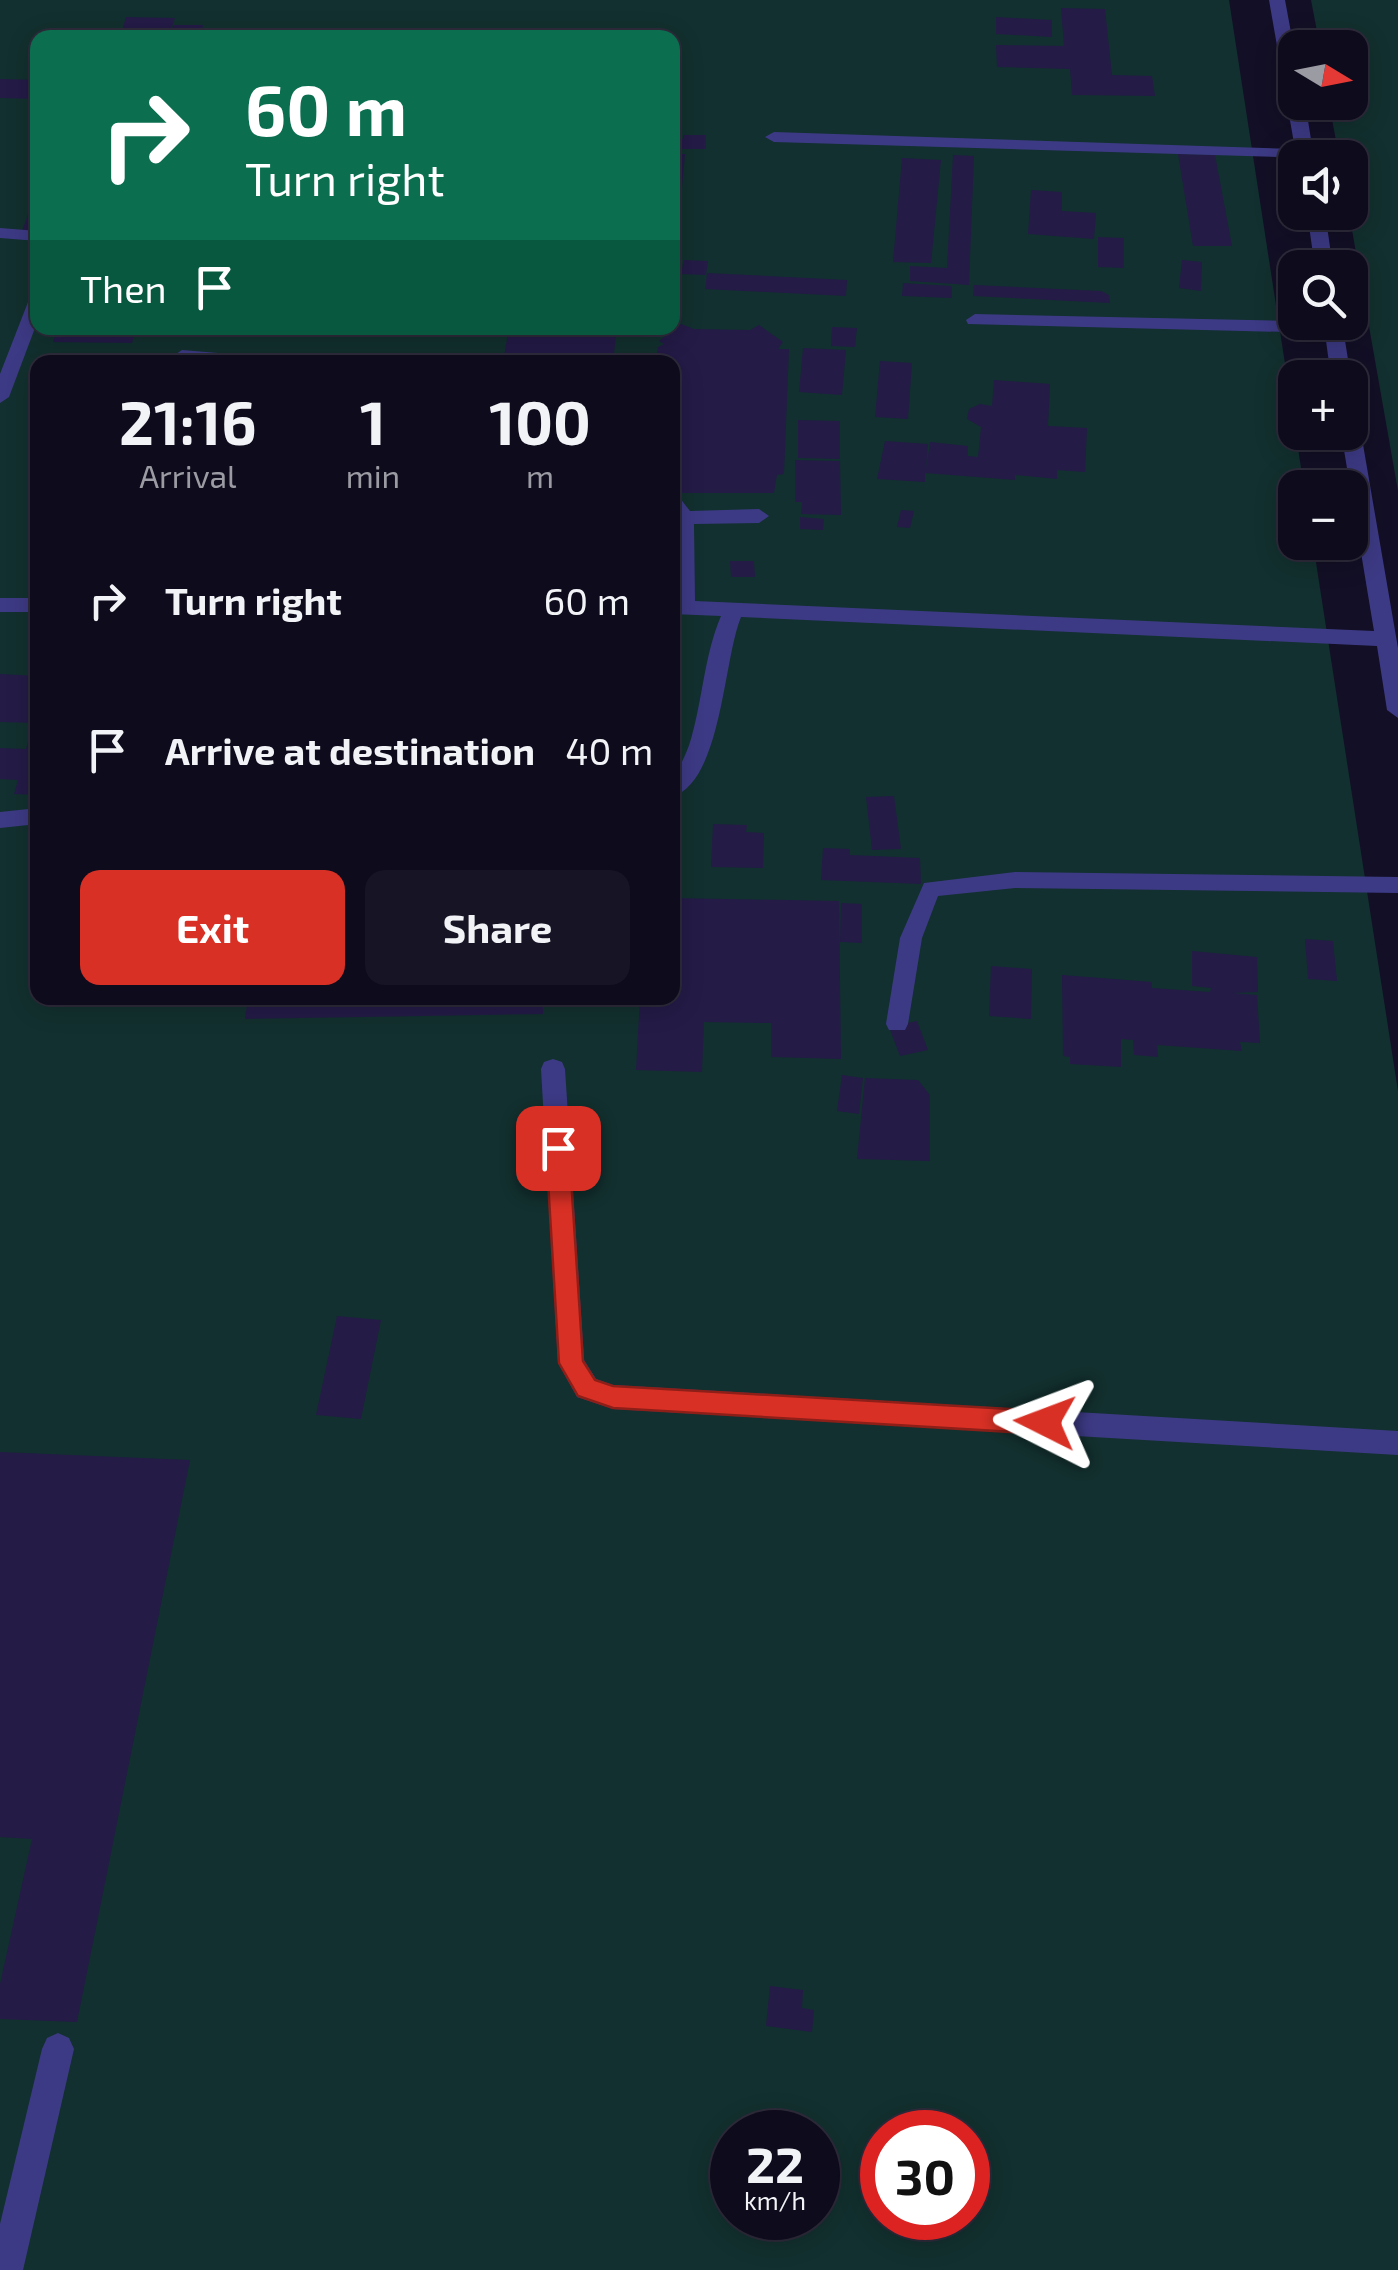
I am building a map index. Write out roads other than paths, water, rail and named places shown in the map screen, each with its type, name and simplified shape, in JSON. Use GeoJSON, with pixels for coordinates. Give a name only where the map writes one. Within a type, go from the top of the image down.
{"type":"FeatureCollection","features":[{"type":"Feature","properties":{"kind":"street"},"geometry":{"type":"LineString","coordinates":[[1276,0],[1282,30]]}},
{"type":"Feature","properties":{"kind":"street"},"geometry":{"type":"LineString","coordinates":[[774,137],[1278,155]]}},
{"type":"Feature","properties":{"kind":"street"},"geometry":{"type":"LineString","coordinates":[[975,320],[1278,324]]}},
{"type":"Feature","properties":{"kind":"street"},"geometry":{"type":"LineString","coordinates":[[1354,450],[1398,710]]}},
{"type":"Feature","properties":{"kind":"street"},"geometry":{"type":"LineString","coordinates":[[680,510],[758,516]]}},
{"type":"Feature","properties":{"kind":"street"},"geometry":{"type":"LineString","coordinates":[[0,605],[30,605]]}},
{"type":"Feature","properties":{"kind":"street"},"geometry":{"type":"LineString","coordinates":[[680,608],[1386,639]]}},
{"type":"Feature","properties":{"kind":"street"},"geometry":{"type":"LineString","coordinates":[[680,784],[697,761],[720,644],[734,610]]}},
{"type":"Feature","properties":{"kind":"street"},"geometry":{"type":"LineString","coordinates":[[553,1069],[571,1363],[587,1388],[613,1397],[1398,1444]]}},
{"type":"Feature","properties":{"kind":"street"},"geometry":{"type":"LineString","coordinates":[[6,2270],[58,2049]]}},
{"type":"Feature","properties":{"kind":"lane"},"geometry":{"type":"LineString","coordinates":[[0,233],[30,235]]}},
{"type":"Feature","properties":{"kind":"lane"},"geometry":{"type":"LineString","coordinates":[[0,397],[30,318]]}},
{"type":"Feature","properties":{"kind":"lane"},"geometry":{"type":"LineString","coordinates":[[0,820],[30,817]]}},
{"type":"Feature","properties":{"kind":"lane"},"geometry":{"type":"LineString","coordinates":[[897,1024],[911,938],[930,889],[1015,880],[1398,885]]}}]}
